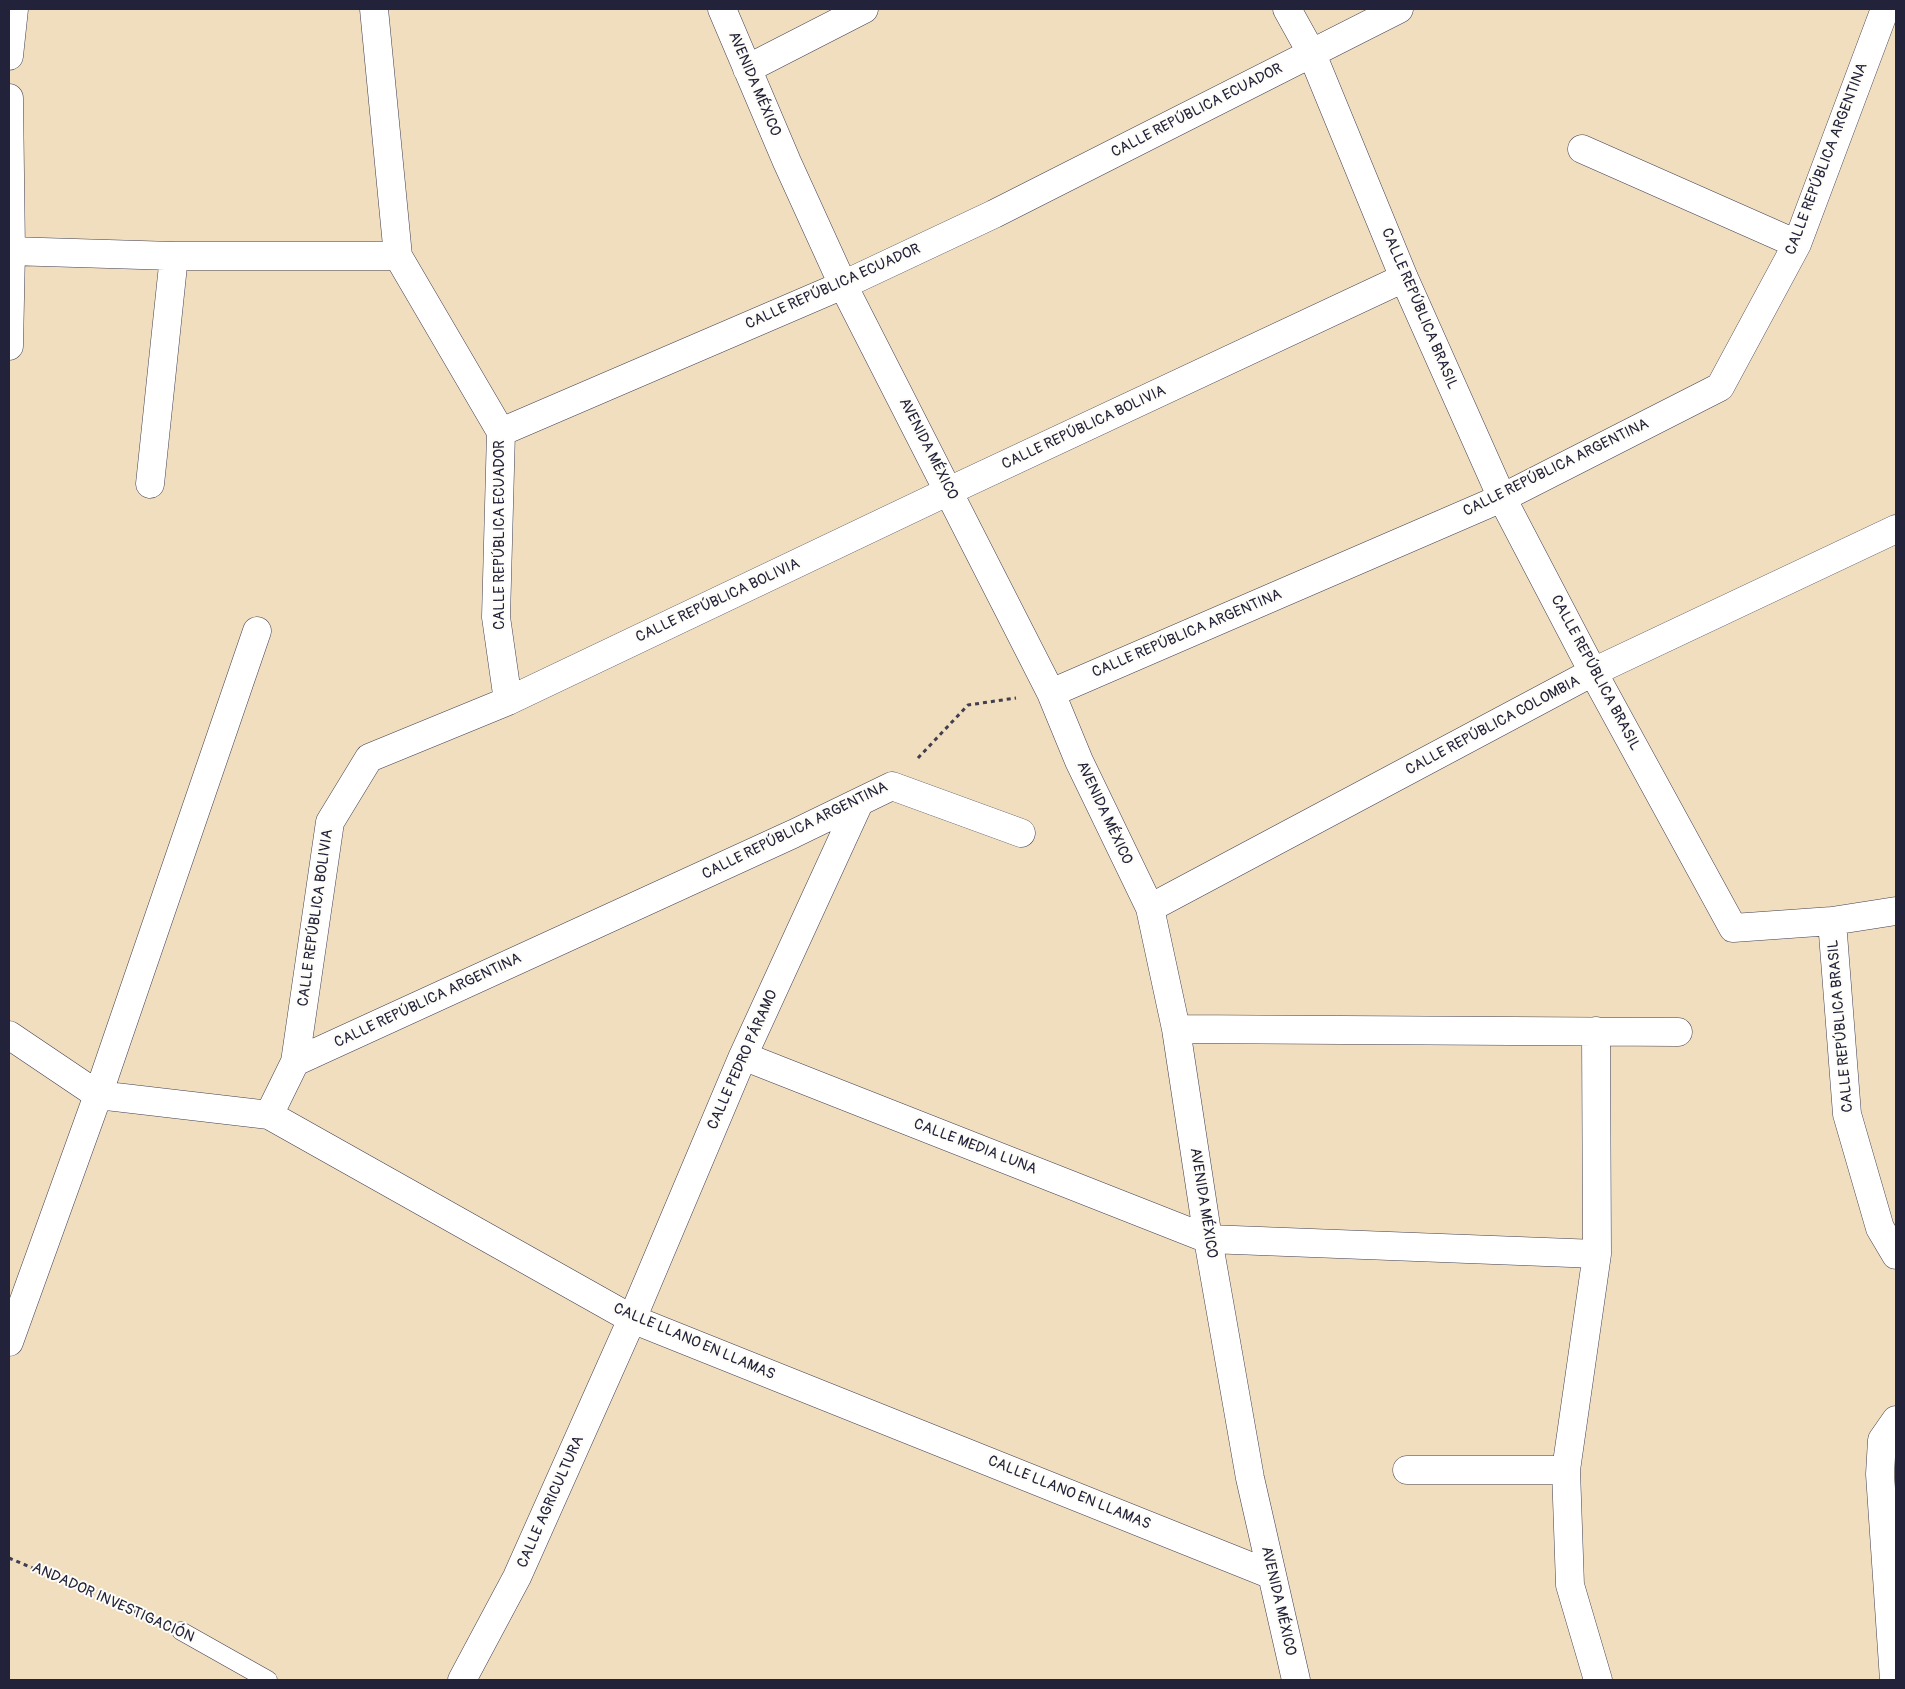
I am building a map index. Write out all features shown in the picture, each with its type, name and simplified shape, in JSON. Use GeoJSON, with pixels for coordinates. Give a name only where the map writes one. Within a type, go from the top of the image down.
{"type":"FeatureCollection","features":[{"type":"Feature","properties":{"kind":"street"},"geometry":{"type":"LineString","coordinates":[[9,56],[14,9]]}},
{"type":"Feature","properties":{"kind":"street"},"geometry":{"type":"LineString","coordinates":[[374,9],[398,256],[501,432]]}},
{"type":"Feature","properties":{"kind":"street","name":"AVENIDA MÉXICO"},"geometry":{"type":"LineString","coordinates":[[722,9],[843,285],[1051,693],[1079,761],[1150,908],[1176,1029],[1208,1238],[1250,1478],[1296,1680]]}},
{"type":"Feature","properties":{"kind":"street"},"geometry":{"type":"LineString","coordinates":[[747,69],[864,9]]}},
{"type":"Feature","properties":{"kind":"street","name":"CALLE REPÚBLICA BRASIL"},"geometry":{"type":"LineString","coordinates":[[1287,9],[1312,54],[1404,278],[1502,498],[1593,672],[1733,928],[1832,921],[1847,1114],[1880,1228],[1896,1255]]}},
{"type":"Feature","properties":{"kind":"street","name":"CALLE REPÚBLICA ECUADOR"},"geometry":{"type":"LineString","coordinates":[[508,701],[496,618],[501,432],[843,285],[994,214],[1399,9]]}},
{"type":"Feature","properties":{"kind":"street","name":"CALLE REPÚBLICA ARGENTINA"},"geometry":{"type":"LineString","coordinates":[[1051,693],[1502,498],[1720,387],[1797,244],[1885,9]]}},
{"type":"Feature","properties":{"kind":"street"},"geometry":{"type":"LineString","coordinates":[[9,98],[9,346]]}},
{"type":"Feature","properties":{"kind":"street"},"geometry":{"type":"LineString","coordinates":[[1582,149],[1797,244]]}},
{"type":"Feature","properties":{"kind":"street"},"geometry":{"type":"LineString","coordinates":[[10,251],[174,256],[398,256]]}},
{"type":"Feature","properties":{"kind":"street"},"geometry":{"type":"LineString","coordinates":[[150,484],[174,256]]}},
{"type":"Feature","properties":{"kind":"street","name":"CALLE REPÚBLICA BOLIVIA"},"geometry":{"type":"LineString","coordinates":[[269,1115],[295,1062],[330,822],[369,758],[508,701],[949,491],[1404,278]]}},
{"type":"Feature","properties":{"kind":"street","name":"CALLE REPÚBLICA COLOMBIA"},"geometry":{"type":"LineString","coordinates":[[1150,908],[1593,672],[1896,529]]}},
{"type":"Feature","properties":{"kind":"street"},"geometry":{"type":"LineString","coordinates":[[9,1342],[98,1095],[257,631]]}},
{"type":"Feature","properties":{"kind":"street"},"geometry":{"type":"LineString","coordinates":[[892,786],[1021,833]]}},
{"type":"Feature","properties":{"kind":"street","name":"CALLE REPÚBLICA ARGENTINA"},"geometry":{"type":"LineString","coordinates":[[295,1062],[860,803],[892,786]]}},
{"type":"Feature","properties":{"kind":"street","name":"CALLE PEDRO PÁRAMO"},"geometry":{"type":"LineString","coordinates":[[632,1319],[743,1056],[860,803]]}},
{"type":"Feature","properties":{"kind":"street"},"geometry":{"type":"LineString","coordinates":[[1832,921],[1896,911]]}},
{"type":"Feature","properties":{"kind":"street"},"geometry":{"type":"LineString","coordinates":[[1176,1029],[1678,1032]]}},
{"type":"Feature","properties":{"kind":"street"},"geometry":{"type":"LineString","coordinates":[[1596,1031],[1597,1254],[1566,1470],[1570,1585],[1598,1680]]}},
{"type":"Feature","properties":{"kind":"street"},"geometry":{"type":"LineString","coordinates":[[9,1035],[98,1095]]}},
{"type":"Feature","properties":{"kind":"street","name":"CALLE MEDIA LUNA"},"geometry":{"type":"LineString","coordinates":[[743,1056],[1208,1238],[1597,1254]]}},
{"type":"Feature","properties":{"kind":"street","name":"CALLE LLANO EN LLAMAS"},"geometry":{"type":"LineString","coordinates":[[98,1095],[269,1115],[632,1319],[1272,1575]]}},
{"type":"Feature","properties":{"kind":"street","name":"CALLE AGRICULTURA"},"geometry":{"type":"LineString","coordinates":[[462,1680],[518,1577],[632,1319]]}},
{"type":"Feature","properties":{"kind":"street"},"geometry":{"type":"LineString","coordinates":[[1894,1680],[1880,1474],[1882,1440],[1896,1420]]}},
{"type":"Feature","properties":{"kind":"street"},"geometry":{"type":"LineString","coordinates":[[1407,1470],[1566,1470]]}},
{"type":"Feature","properties":{"kind":"lane","name":"ANDADOR INVESTIGACIÓN"},"geometry":{"type":"LineString","coordinates":[[181,1631],[268,1680]]}},
{"type":"Feature","properties":{"kind":"path","name":"CALLE REPÚBLICA ARGENTINA"},"geometry":{"type":"LineString","coordinates":[[892,786],[968,705],[1051,693]]}},
{"type":"Feature","properties":{"kind":"path","name":"ANDADOR INVESTIGACIÓN"},"geometry":{"type":"LineString","coordinates":[[9,1558],[181,1631]]}}]}
